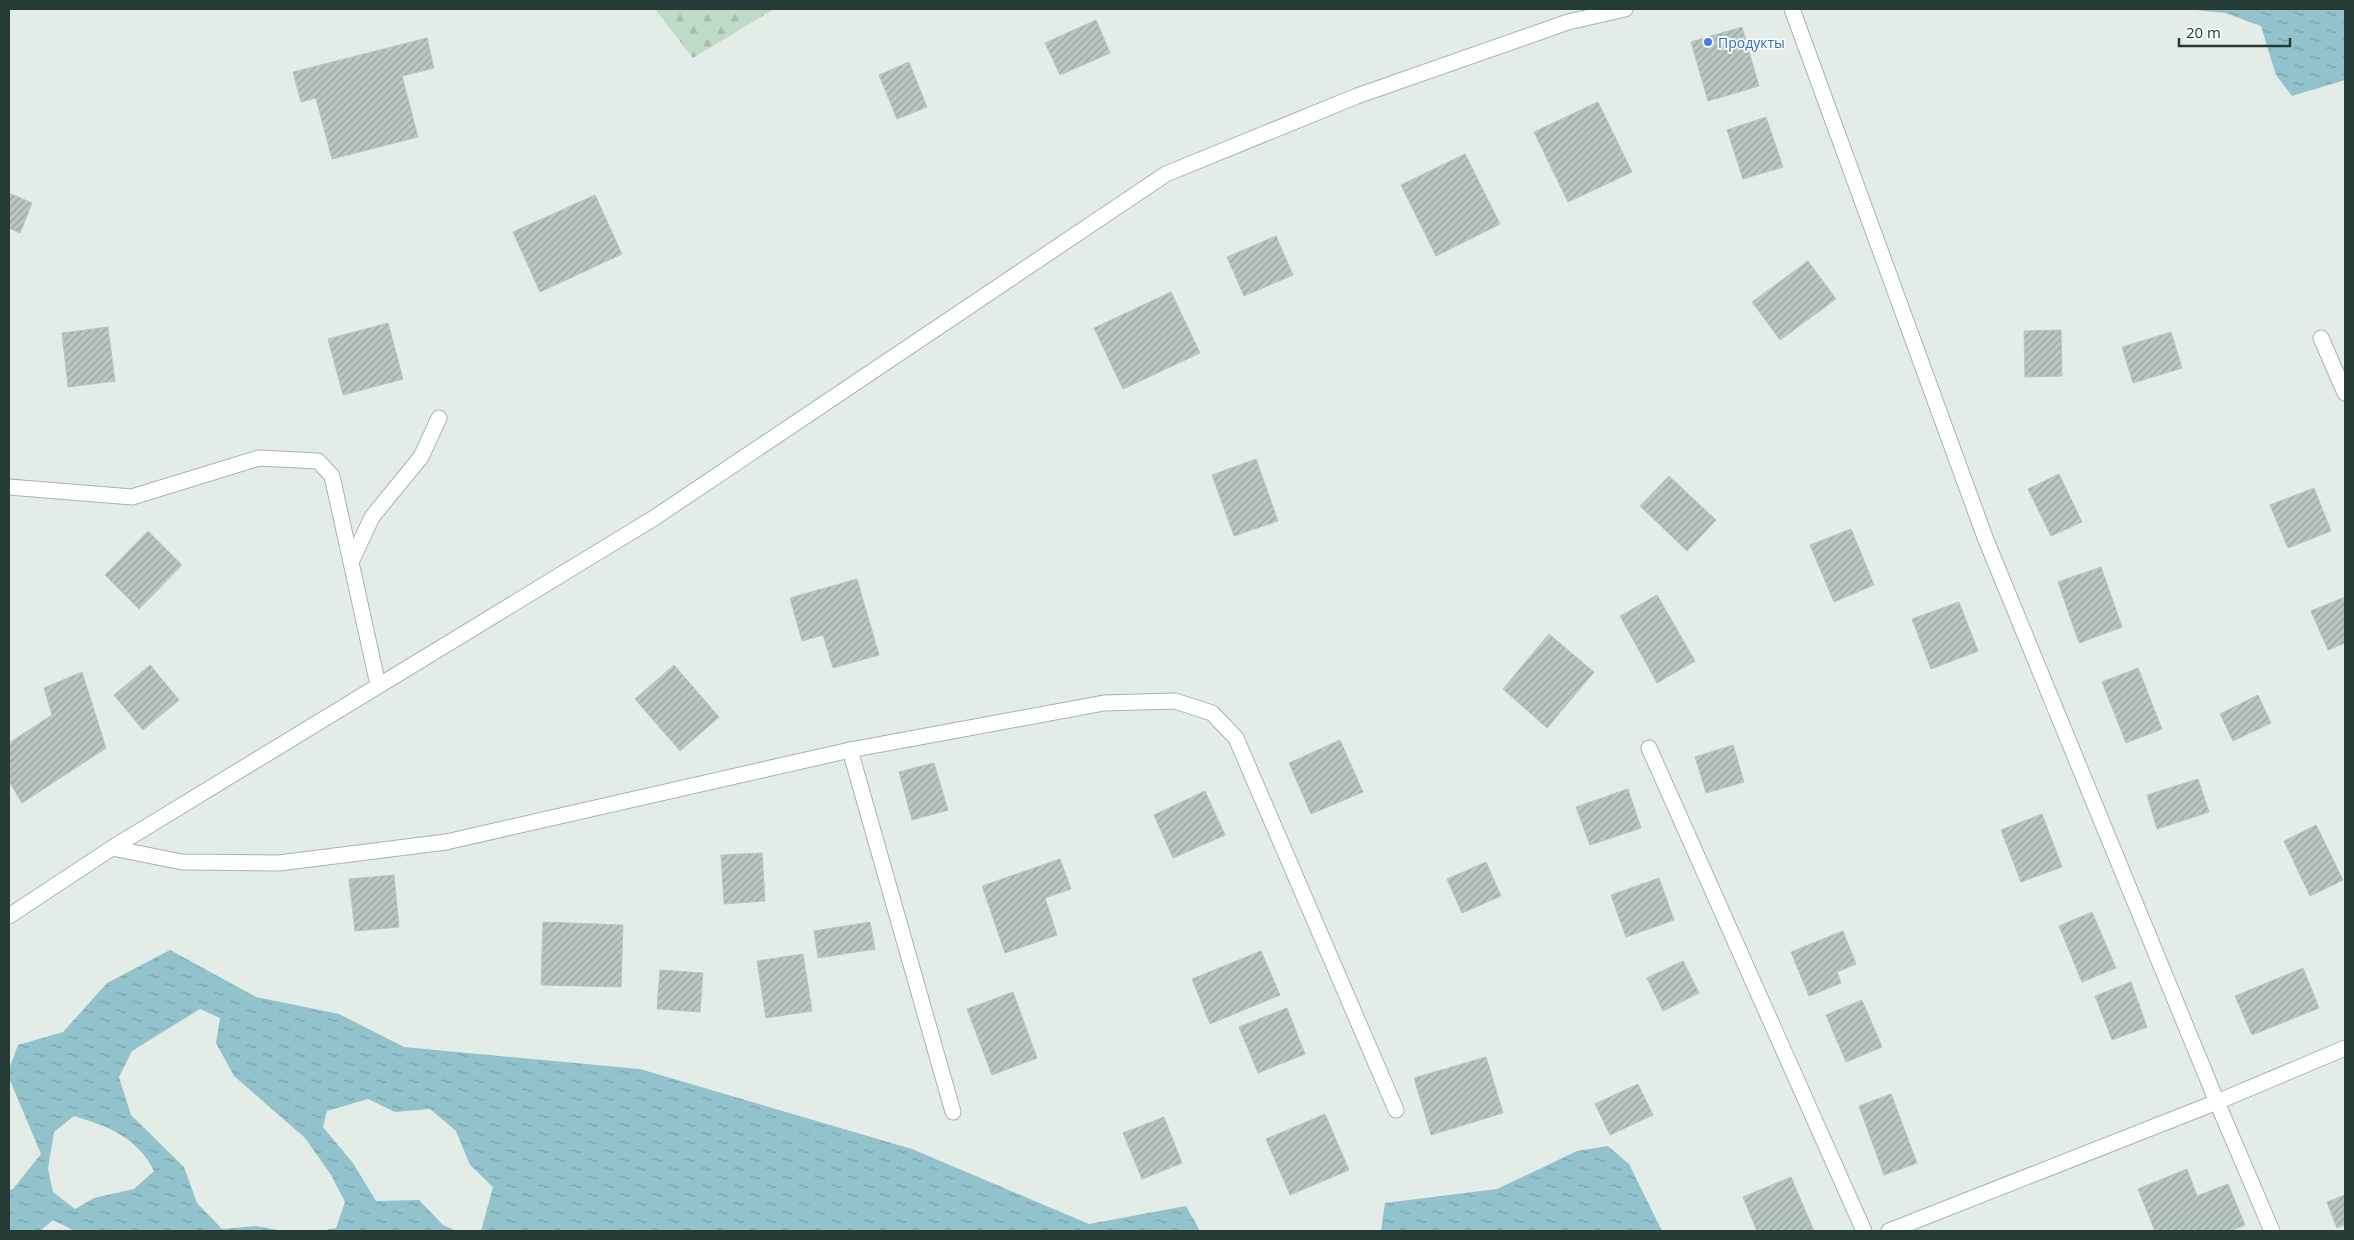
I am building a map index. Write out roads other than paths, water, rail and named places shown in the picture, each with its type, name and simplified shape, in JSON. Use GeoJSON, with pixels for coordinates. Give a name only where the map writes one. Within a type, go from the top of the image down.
{"type":"FeatureCollection","features":[{"type":"Feature","properties":{"kind":"street"},"geometry":{"type":"LineString","coordinates":[[9,916],[112,848],[654,518],[1166,174],[1357,96],[1568,22],[1625,9]]}},
{"type":"Feature","properties":{"kind":"street"},"geometry":{"type":"LineString","coordinates":[[1792,9],[1986,540],[2272,1231]]}},
{"type":"Feature","properties":{"kind":"street"},"geometry":{"type":"LineString","coordinates":[[2322,338],[2345,393]]}},
{"type":"Feature","properties":{"kind":"street"},"geometry":{"type":"LineString","coordinates":[[351,562],[372,517],[421,457],[439,418]]}},
{"type":"Feature","properties":{"kind":"street"},"geometry":{"type":"LineString","coordinates":[[9,487],[132,497],[259,458],[318,461],[332,476],[378,685]]}},
{"type":"Feature","properties":{"kind":"street"},"geometry":{"type":"LineString","coordinates":[[112,848],[182,862],[279,863],[446,842],[850,750],[1104,703],[1175,701],[1212,712],[1236,738],[1396,1110]]}},
{"type":"Feature","properties":{"kind":"street"},"geometry":{"type":"LineString","coordinates":[[1649,748],[1864,1231]]}},
{"type":"Feature","properties":{"kind":"street"},"geometry":{"type":"LineString","coordinates":[[850,750],[953,1112]]}},
{"type":"Feature","properties":{"kind":"street"},"geometry":{"type":"LineString","coordinates":[[1889,1231],[2217,1102],[2345,1048]]}},
{"type":"Feature","properties":{"kind":"water"},"geometry":{"type":"Polygon","coordinates":[[[2186,9],[2345,9],[2345,80],[2292,96],[2276,75],[2261,26],[2225,13],[2186,9]]]}},
{"type":"Feature","properties":{"kind":"water"},"geometry":{"type":"Polygon","coordinates":[[[170,950],[256,997],[339,1014],[404,1047],[640,1069],[912,1149],[1089,1224],[1186,1206],[1200,1231],[481,1231],[493,1187],[470,1165],[456,1131],[430,1109],[395,1112],[368,1099],[327,1111],[323,1127],[353,1163],[376,1201],[419,1200],[443,1225],[457,1231],[321,1231],[336,1228],[345,1202],[331,1175],[305,1138],[234,1076],[216,1043],[220,1018],[200,1009],[132,1051],[119,1077],[131,1115],[184,1167],[197,1203],[222,1229],[256,1226],[284,1231],[75,1231],[53,1220],[40,1231],[9,1231],[9,1190],[13,1189],[41,1154],[9,1078],[9,1069],[18,1045],[63,1032],[107,983],[170,950]],[[74,1116],[54,1132],[48,1169],[53,1192],[75,1209],[94,1198],[134,1189],[154,1171],[140,1150],[121,1135],[99,1124],[74,1116]]]}},
{"type":"Feature","properties":{"kind":"water"},"geometry":{"type":"Polygon","coordinates":[[[1608,1146],[1629,1164],[1662,1231],[1381,1231],[1385,1203],[1497,1189],[1577,1151],[1608,1146]]]}},
{"type":"Feature","properties":{"kind":"place","name":"Продукты"},"geometry":{"type":"Point","coordinates":[1708,42]}}]}
